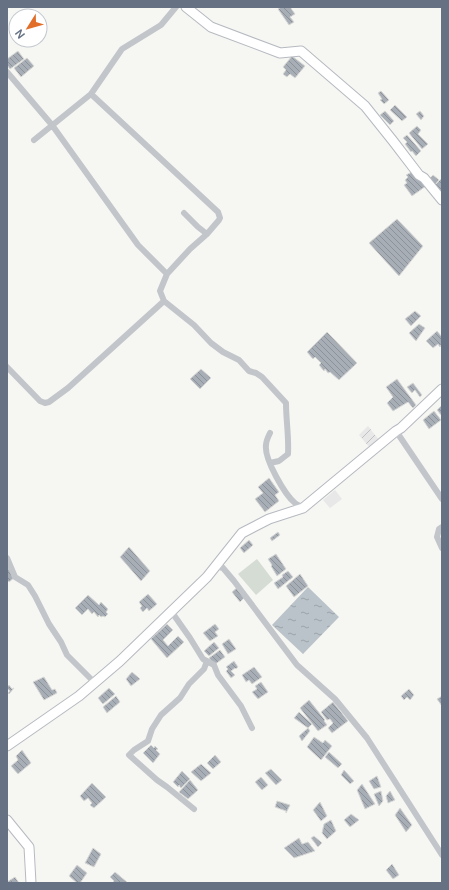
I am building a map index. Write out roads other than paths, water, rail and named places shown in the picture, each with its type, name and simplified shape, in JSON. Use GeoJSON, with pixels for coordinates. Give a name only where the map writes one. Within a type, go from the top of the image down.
{"type":"FeatureCollection","features":[{"type":"Feature","properties":{"kind":"main road"},"geometry":{"type":"LineString","coordinates":[[186,7],[211,27],[280,53],[301,51],[365,106],[419,174],[442,200]]}},
{"type":"Feature","properties":{"kind":"main road"},"geometry":{"type":"LineString","coordinates":[[7,746],[79,696],[120,661],[207,577],[242,533],[269,519],[303,508],[400,428],[442,389]]}},
{"type":"Feature","properties":{"kind":"main road"},"geometry":{"type":"LineString","coordinates":[[7,820],[29,847],[31,883]]}},
{"type":"Feature","properties":{"kind":"street"},"geometry":{"type":"LineString","coordinates":[[34,140],[90,94],[122,49],[161,25],[176,7]]}},
{"type":"Feature","properties":{"kind":"street"},"geometry":{"type":"LineString","coordinates":[[7,72],[52,125],[138,245],[166,274]]}},
{"type":"Feature","properties":{"kind":"street"},"geometry":{"type":"LineString","coordinates":[[90,94],[218,212],[220,218],[219,220],[207,234],[166,274],[160,290],[164,301],[194,324],[211,343],[223,352],[239,360],[249,371],[256,372],[262,377],[286,404],[286,420],[289,439],[288,454],[279,461],[270,463]]}},
{"type":"Feature","properties":{"kind":"street"},"geometry":{"type":"LineString","coordinates":[[184,213],[198,228],[207,234]]}},
{"type":"Feature","properties":{"kind":"street"},"geometry":{"type":"LineString","coordinates":[[7,367],[40,401],[45,403],[49,402],[68,388],[164,301]]}},
{"type":"Feature","properties":{"kind":"street"},"geometry":{"type":"LineString","coordinates":[[396,431],[442,499]]}},
{"type":"Feature","properties":{"kind":"street"},"geometry":{"type":"LineString","coordinates":[[270,433],[266,446],[270,463],[276,477],[295,503],[303,508]]}},
{"type":"Feature","properties":{"kind":"street"},"geometry":{"type":"LineString","coordinates":[[442,526],[439,529],[437,537],[442,548]]}},
{"type":"Feature","properties":{"kind":"street"},"geometry":{"type":"LineString","coordinates":[[7,558],[16,576],[28,585],[35,596],[49,624],[68,655],[94,683]]}},
{"type":"Feature","properties":{"kind":"street"},"geometry":{"type":"LineString","coordinates":[[216,566],[223,568],[234,581],[297,665],[335,699],[367,738],[442,855]]}},
{"type":"Feature","properties":{"kind":"street"},"geometry":{"type":"LineString","coordinates":[[171,611],[190,638],[198,653],[203,659],[214,665],[218,675],[241,706],[252,728]]}},
{"type":"Feature","properties":{"kind":"street"},"geometry":{"type":"LineString","coordinates":[[194,809],[157,780],[129,755],[148,741],[152,729],[161,715],[180,698],[189,684],[204,669],[207,661]]}},
{"type":"Feature","properties":{"kind":"water"},"geometry":{"type":"Polygon","coordinates":[[[308,587],[339,617],[303,654],[272,625],[308,587]]]}}]}
